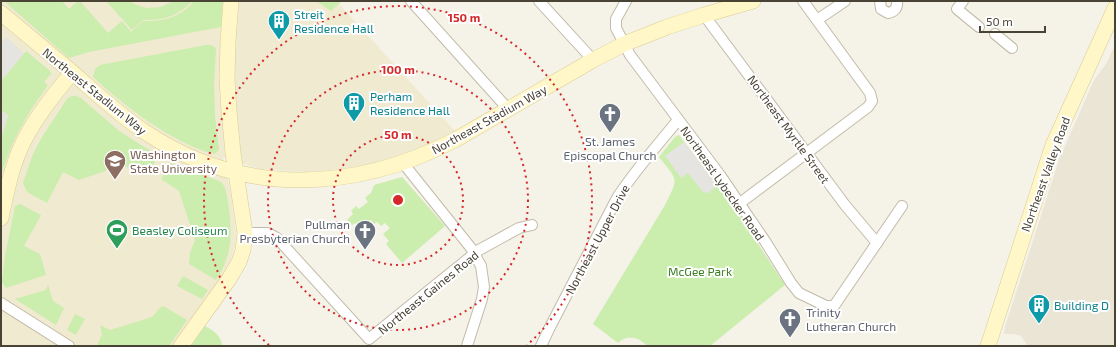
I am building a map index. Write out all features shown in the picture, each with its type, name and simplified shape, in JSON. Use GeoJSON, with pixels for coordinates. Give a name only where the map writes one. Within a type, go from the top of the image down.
{"type":"FeatureCollection","features":[{"type":"Feature","properties":{"kind":"street"},"geometry":{"type":"LineString","coordinates":[[181,346],[236,267],[241,257],[245,233],[236,172],[227,79],[231,1]]}},
{"type":"Feature","properties":{"kind":"street"},"geometry":{"type":"LineString","coordinates":[[411,1],[508,109]]}},
{"type":"Feature","properties":{"kind":"street"},"geometry":{"type":"LineString","coordinates":[[539,1],[593,60]]}},
{"type":"Feature","properties":{"kind":"street","name":"Northeast Lybecker Road"},"geometry":{"type":"LineString","coordinates":[[626,1],[616,19],[616,28],[624,44],[740,203],[791,283],[799,293],[826,306],[834,306],[877,243]]}},
{"type":"Feature","properties":{"kind":"street","name":"Northeast Stadium Way"},"geometry":{"type":"LineString","coordinates":[[1,13],[122,116],[158,140],[194,159],[236,172],[280,180],[326,180],[348,177],[403,163],[436,150],[593,60],[624,44],[704,14],[753,1]]}},
{"type":"Feature","properties":{"kind":"street"},"geometry":{"type":"LineString","coordinates":[[740,203],[868,107],[872,101],[870,93],[803,1]]}},
{"type":"Feature","properties":{"kind":"street"},"geometry":{"type":"LineString","coordinates":[[817,20],[845,1]]}},
{"type":"Feature","properties":{"kind":"street"},"geometry":{"type":"LineString","coordinates":[[880,1],[881,8],[888,13],[896,10],[897,1]]}},
{"type":"Feature","properties":{"kind":"street"},"geometry":{"type":"LineString","coordinates":[[963,1],[957,9],[979,27]]}},
{"type":"Feature","properties":{"kind":"street","name":"Northeast Valley Road"},"geometry":{"type":"LineString","coordinates":[[988,346],[1054,145],[1111,27],[1115,8]]}},
{"type":"Feature","properties":{"kind":"street","name":"Northeast Myrtle Street"},"geometry":{"type":"LineString","coordinates":[[704,14],[845,205],[877,243]]}},
{"type":"Feature","properties":{"kind":"street"},"geometry":{"type":"LineString","coordinates":[[995,34],[1012,48]]}},
{"type":"Feature","properties":{"kind":"street"},"geometry":{"type":"LineString","coordinates":[[1,218],[12,172],[24,141],[40,114],[72,73]]}},
{"type":"Feature","properties":{"kind":"street","name":"Northeast Upper Drive"},"geometry":{"type":"LineString","coordinates":[[541,346],[626,183],[678,120]]}},
{"type":"Feature","properties":{"kind":"street"},"geometry":{"type":"LineString","coordinates":[[403,163],[471,248],[481,266],[484,287],[467,346]]}},
{"type":"Feature","properties":{"kind":"street"},"geometry":{"type":"LineString","coordinates":[[877,243],[902,206]]}},
{"type":"Feature","properties":{"kind":"street","name":"Northeast Gaines Road"},"geometry":{"type":"LineString","coordinates":[[245,233],[268,233],[277,238],[367,343],[479,250],[519,228],[532,225]]}},
{"type":"Feature","properties":{"kind":"street"},"geometry":{"type":"LineString","coordinates":[[1,303],[69,346]]}},
{"type":"Feature","properties":{"kind":"shaded area","name":"Washington State University"},"geometry":{"type":"Polygon","coordinates":[[[1,1],[342,1],[339,4],[455,131],[427,145],[388,160],[358,167],[328,171],[304,172],[260,169],[223,157],[230,189],[236,241],[225,275],[174,346],[1,346],[1,1]]]}},
{"type":"Feature","properties":{"kind":"shaded area"},"geometry":{"type":"Polygon","coordinates":[[[6,37],[24,53],[1,81],[1,43],[6,37]]]}},
{"type":"Feature","properties":{"kind":"shaded area"},"geometry":{"type":"Polygon","coordinates":[[[1115,45],[1115,346],[1028,346],[1021,336],[1004,334],[1005,327],[1059,160],[1094,80],[1106,64],[1115,45]]]}},
{"type":"Feature","properties":{"kind":"shaded area"},"geometry":{"type":"Polygon","coordinates":[[[1,110],[8,115],[1,139],[1,110]]]}},
{"type":"Feature","properties":{"kind":"shaded area"},"geometry":{"type":"Polygon","coordinates":[[[684,142],[717,186],[708,193],[703,192],[688,173],[681,178],[665,156],[684,142]]]}},
{"type":"Feature","properties":{"kind":"green space"},"geometry":{"type":"Polygon","coordinates":[[[4,1],[62,1],[69,9],[80,1],[108,33],[122,21],[131,32],[143,21],[157,21],[178,15],[194,1],[223,1],[221,27],[89,52],[69,58],[4,1]]]}},
{"type":"Feature","properties":{"kind":"green space"},"geometry":{"type":"Polygon","coordinates":[[[106,1],[130,1],[134,4],[147,8],[160,7],[174,1],[192,1],[176,14],[157,20],[143,20],[132,30],[106,1]]]}},
{"type":"Feature","properties":{"kind":"green space"},"geometry":{"type":"Polygon","coordinates":[[[316,1],[342,1],[331,11],[316,1]]]}},
{"type":"Feature","properties":{"kind":"green space"},"geometry":{"type":"Polygon","coordinates":[[[211,45],[216,48],[214,85],[215,116],[219,149],[214,154],[182,142],[166,133],[134,111],[93,77],[95,69],[100,65],[211,45]]]}},
{"type":"Feature","properties":{"kind":"green space"},"geometry":{"type":"Polygon","coordinates":[[[26,51],[50,71],[51,74],[44,82],[48,85],[32,108],[14,140],[1,175],[1,139],[8,115],[1,110],[1,81],[26,51]]]}},
{"type":"Feature","properties":{"kind":"green space"},"geometry":{"type":"Polygon","coordinates":[[[72,96],[81,98],[119,131],[157,155],[157,158],[151,170],[134,171],[123,165],[79,180],[63,172],[47,203],[27,192],[23,183],[33,154],[42,137],[65,102],[72,96]]]}},
{"type":"Feature","properties":{"kind":"green space","name":"McGee Park"},"geometry":{"type":"Polygon","coordinates":[[[679,135],[735,209],[785,285],[710,346],[647,346],[640,340],[633,338],[625,338],[618,343],[593,324],[670,196],[674,184],[673,175],[659,157],[675,137],[679,135]]]}},
{"type":"Feature","properties":{"kind":"green space"},"geometry":{"type":"Polygon","coordinates":[[[170,163],[219,181],[225,188],[230,219],[230,246],[225,263],[216,280],[189,264],[190,253],[195,240],[179,191],[161,179],[170,163]]]}},
{"type":"Feature","properties":{"kind":"green space"},"geometry":{"type":"Polygon","coordinates":[[[402,177],[445,226],[402,263],[386,244],[389,241],[383,234],[390,228],[385,223],[381,226],[377,222],[374,224],[371,220],[360,229],[355,223],[352,225],[347,220],[353,214],[351,211],[356,206],[359,209],[368,202],[365,198],[371,193],[374,185],[402,177]]]}},
{"type":"Feature","properties":{"kind":"green space"},"geometry":{"type":"Polygon","coordinates":[[[20,204],[41,215],[24,246],[40,254],[46,275],[6,288],[2,282],[5,256],[15,206],[20,204]]]}},
{"type":"Feature","properties":{"kind":"green space"},"geometry":{"type":"Polygon","coordinates":[[[183,276],[208,290],[202,299],[177,286],[183,276]]]}},
{"type":"Feature","properties":{"kind":"green space"},"geometry":{"type":"Polygon","coordinates":[[[48,284],[53,301],[64,308],[56,325],[15,299],[46,290],[48,284]]]}},
{"type":"Feature","properties":{"kind":"green space"},"geometry":{"type":"Polygon","coordinates":[[[163,306],[187,320],[169,346],[97,346],[102,334],[100,325],[110,330],[152,317],[163,306]]]}},
{"type":"Feature","properties":{"kind":"green space"},"geometry":{"type":"Polygon","coordinates":[[[75,314],[85,319],[76,335],[67,330],[75,314]]]}},
{"type":"Feature","properties":{"kind":"green space"},"geometry":{"type":"Polygon","coordinates":[[[205,326],[219,336],[222,346],[191,346],[205,326]]]}},
{"type":"Feature","properties":{"kind":"place","name":"Streit Residence Hall"},"geometry":{"type":"Point","coordinates":[279,40]}},
{"type":"Feature","properties":{"kind":"place","name":"Perham Residence Hall"},"geometry":{"type":"Point","coordinates":[354,122]}},
{"type":"Feature","properties":{"kind":"place","name":"St. James Episcopal Church"},"geometry":{"type":"Point","coordinates":[610,134]}},
{"type":"Feature","properties":{"kind":"place","name":"Washington State University"},"geometry":{"type":"Point","coordinates":[115,180]}},
{"type":"Feature","properties":{"kind":"place","name":"Beasley Coliseum"},"geometry":{"type":"Point","coordinates":[117,250]}},
{"type":"Feature","properties":{"kind":"place","name":"Pullman Presbyterian Church"},"geometry":{"type":"Point","coordinates":[365,250]}},
{"type":"Feature","properties":{"kind":"place","name":"Building D"},"geometry":{"type":"Point","coordinates":[1039,324]}},
{"type":"Feature","properties":{"kind":"place","name":"Trinity Lutheran Church"},"geometry":{"type":"Point","coordinates":[790,338]}}]}
